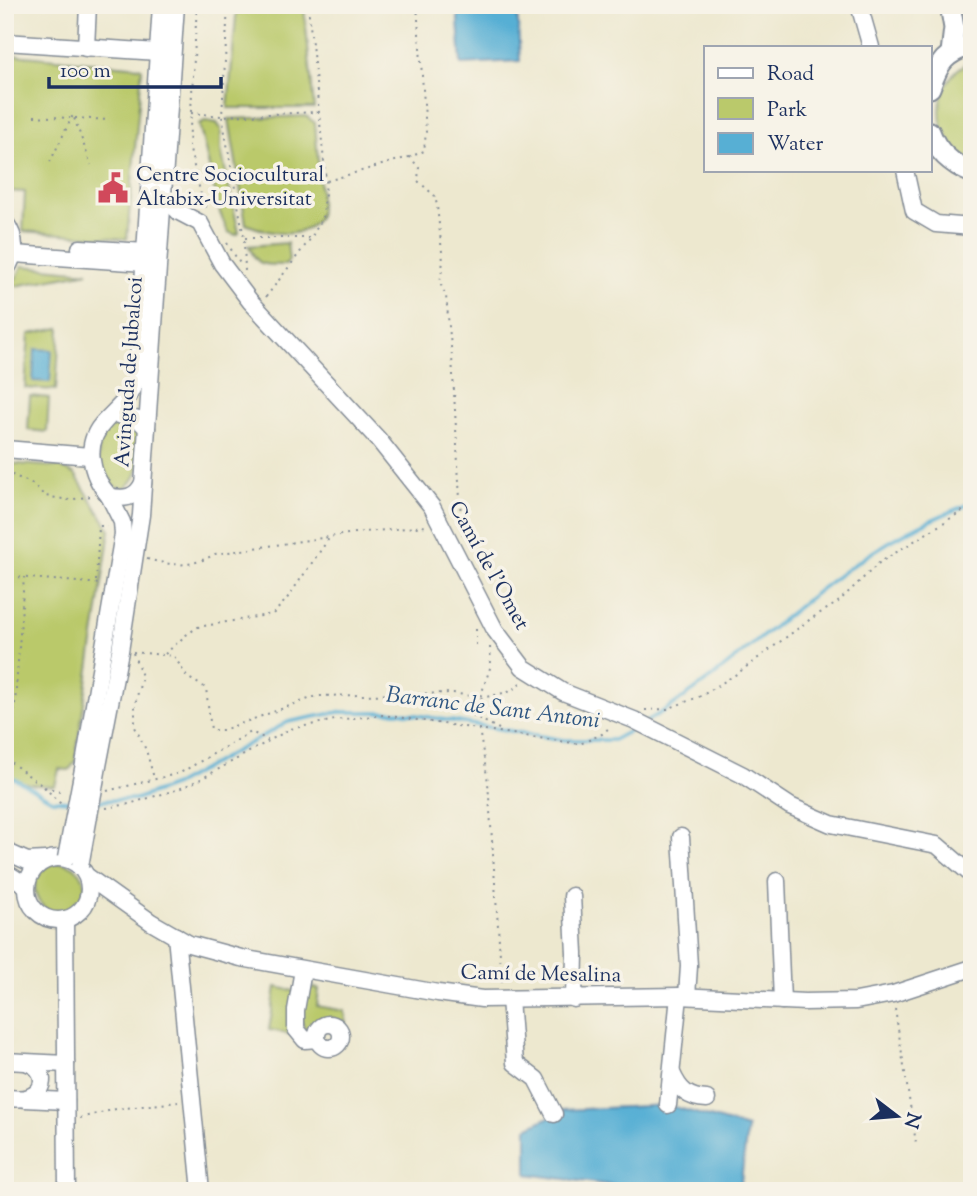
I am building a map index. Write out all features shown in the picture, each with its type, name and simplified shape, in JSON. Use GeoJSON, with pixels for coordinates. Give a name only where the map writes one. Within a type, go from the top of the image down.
{"type":"FeatureCollection","features":[{"type":"Feature","properties":{"kind":"main road"},"geometry":{"type":"LineString","coordinates":[[950,5],[954,28],[951,52]]}},
{"type":"Feature","properties":{"kind":"main road"},"geometry":{"type":"LineString","coordinates":[[932,84],[946,55],[972,44]]}},
{"type":"Feature","properties":{"kind":"main road"},"geometry":{"type":"LineString","coordinates":[[932,137],[944,155],[961,169],[972,173]]}},
{"type":"Feature","properties":{"kind":"street"},"geometry":{"type":"LineString","coordinates":[[86,48],[88,5]]}},
{"type":"Feature","properties":{"kind":"street","name":"Avinguda de Jubalcoi"},"geometry":{"type":"LineString","coordinates":[[161,5],[137,377],[125,403],[101,426],[93,439],[90,456],[101,496],[121,498],[133,495],[143,483],[176,5]]}},
{"type":"Feature","properties":{"kind":"street"},"geometry":{"type":"LineString","coordinates":[[859,5],[871,46]]}},
{"type":"Feature","properties":{"kind":"street"},"geometry":{"type":"LineString","coordinates":[[5,42],[158,52]]}},
{"type":"Feature","properties":{"kind":"street"},"geometry":{"type":"LineString","coordinates":[[905,172],[914,211],[936,223],[972,227]]}},
{"type":"Feature","properties":{"kind":"street","name":"Camí de l'Omet"},"geometry":{"type":"LineString","coordinates":[[163,195],[178,212],[200,223],[222,264],[256,309],[378,439],[432,507],[495,630],[523,667],[563,692],[659,732],[743,775],[790,806],[831,824],[937,845],[966,869],[972,882]]}},
{"type":"Feature","properties":{"kind":"street"},"geometry":{"type":"LineString","coordinates":[[160,232],[176,216],[185,215]]}},
{"type":"Feature","properties":{"kind":"street"},"geometry":{"type":"LineString","coordinates":[[5,222],[12,233],[14,249],[5,271]]}},
{"type":"Feature","properties":{"kind":"street"},"geometry":{"type":"LineString","coordinates":[[14,249],[145,258]]}},
{"type":"Feature","properties":{"kind":"street"},"geometry":{"type":"LineString","coordinates":[[114,414],[139,420],[147,428]]}},
{"type":"Feature","properties":{"kind":"street"},"geometry":{"type":"LineString","coordinates":[[5,449],[90,456]]}},
{"type":"Feature","properties":{"kind":"street"},"geometry":{"type":"LineString","coordinates":[[91,765],[135,557],[143,483]]}},
{"type":"Feature","properties":{"kind":"street"},"geometry":{"type":"LineString","coordinates":[[45,860],[30,876],[27,886],[33,907],[50,919],[65,919],[78,913],[89,897],[78,867],[122,534],[122,522],[101,496]]}},
{"type":"Feature","properties":{"kind":"street"},"geometry":{"type":"LineString","coordinates":[[668,1105],[689,966],[681,838]]}},
{"type":"Feature","properties":{"kind":"street"},"geometry":{"type":"LineString","coordinates":[[5,850],[27,861],[55,857],[78,867]]}},
{"type":"Feature","properties":{"kind":"street","name":"Camí de Mesalina"},"geometry":{"type":"LineString","coordinates":[[78,867],[151,922],[189,944],[241,958],[438,993],[507,999],[683,996],[782,1001],[856,1001],[892,994],[972,968]]}},
{"type":"Feature","properties":{"kind":"street"},"geometry":{"type":"LineString","coordinates":[[5,872],[27,886]]}},
{"type":"Feature","properties":{"kind":"street"},"geometry":{"type":"LineString","coordinates":[[777,881],[782,1001]]}},
{"type":"Feature","properties":{"kind":"street"},"geometry":{"type":"LineString","coordinates":[[572,896],[574,999]]}},
{"type":"Feature","properties":{"kind":"street"},"geometry":{"type":"LineString","coordinates":[[65,919],[67,1191]]}},
{"type":"Feature","properties":{"kind":"street"},"geometry":{"type":"LineString","coordinates":[[176,936],[201,1191]]}},
{"type":"Feature","properties":{"kind":"street"},"geometry":{"type":"LineString","coordinates":[[303,970],[296,1010],[296,1030],[305,1040],[317,1039]]}},
{"type":"Feature","properties":{"kind":"street"},"geometry":{"type":"LineString","coordinates":[[507,999],[515,1063],[536,1079],[554,1114]]}},
{"type":"Feature","properties":{"kind":"street"},"geometry":{"type":"LineString","coordinates":[[5,1061],[66,1064]]}},
{"type":"Feature","properties":{"kind":"street"},"geometry":{"type":"LineString","coordinates":[[25,1099],[40,1089],[43,1082],[36,1066],[28,1063]]}},
{"type":"Feature","properties":{"kind":"street"},"geometry":{"type":"LineString","coordinates":[[672,1073],[685,1094],[708,1099]]}},
{"type":"Feature","properties":{"kind":"street"},"geometry":{"type":"LineString","coordinates":[[5,1098],[66,1101]]}},
{"type":"Feature","properties":{"kind":"path"},"geometry":{"type":"LineString","coordinates":[[197,5],[189,146],[203,203],[210,214]]}},
{"type":"Feature","properties":{"kind":"path"},"geometry":{"type":"LineString","coordinates":[[224,237],[245,271],[244,238],[222,116],[228,5]]}},
{"type":"Feature","properties":{"kind":"path"},"geometry":{"type":"LineString","coordinates":[[256,309],[323,217],[326,181],[308,5]]}},
{"type":"Feature","properties":{"kind":"path"},"geometry":{"type":"LineString","coordinates":[[326,181],[424,151],[426,132],[417,5]]}},
{"type":"Feature","properties":{"kind":"path"},"geometry":{"type":"LineString","coordinates":[[191,113],[222,116],[319,112]]}},
{"type":"Feature","properties":{"kind":"path"},"geometry":{"type":"LineString","coordinates":[[34,116],[109,120]]}},
{"type":"Feature","properties":{"kind":"path"},"geometry":{"type":"LineString","coordinates":[[50,162],[73,118]]}},
{"type":"Feature","properties":{"kind":"path"},"geometry":{"type":"LineString","coordinates":[[73,118],[92,165]]}},
{"type":"Feature","properties":{"kind":"path"},"geometry":{"type":"LineString","coordinates":[[410,157],[419,168],[418,181],[435,196],[437,206],[443,261],[440,283],[446,296],[452,357],[463,544]]}},
{"type":"Feature","properties":{"kind":"path"},"geometry":{"type":"LineString","coordinates":[[244,238],[310,238]]}},
{"type":"Feature","properties":{"kind":"path"},"geometry":{"type":"LineString","coordinates":[[5,472],[31,483],[45,496],[69,500],[101,496]]}},
{"type":"Feature","properties":{"kind":"path"},"geometry":{"type":"LineString","coordinates":[[104,808],[129,804],[178,789],[290,729],[335,720],[383,715],[580,744],[602,734],[637,710],[667,709],[701,696],[837,603],[880,563],[972,505]]}},
{"type":"Feature","properties":{"kind":"path"},"geometry":{"type":"LineString","coordinates":[[135,557],[169,565],[199,563],[215,554],[331,536],[441,524]]}},
{"type":"Feature","properties":{"kind":"path"},"geometry":{"type":"LineString","coordinates":[[96,583],[99,526],[113,526]]}},
{"type":"Feature","properties":{"kind":"path"},"geometry":{"type":"LineString","coordinates":[[164,655],[180,639],[198,627],[273,614],[331,536]]}},
{"type":"Feature","properties":{"kind":"path"},"geometry":{"type":"LineString","coordinates":[[5,576],[106,584]]}},
{"type":"Feature","properties":{"kind":"path"},"geometry":{"type":"LineString","coordinates":[[13,732],[24,578]]}},
{"type":"Feature","properties":{"kind":"path"},"geometry":{"type":"LineString","coordinates":[[490,646],[491,665],[474,716],[503,732]]}},
{"type":"Feature","properties":{"kind":"path"},"geometry":{"type":"LineString","coordinates":[[154,779],[146,750],[135,727],[135,705],[142,676],[131,651],[174,656],[187,677],[206,688],[211,730],[223,730],[317,696],[453,693],[482,698],[512,691],[531,673]]}},
{"type":"Feature","properties":{"kind":"path"},"geometry":{"type":"LineString","coordinates":[[479,728],[488,782],[507,999]]}},
{"type":"Feature","properties":{"kind":"path"},"geometry":{"type":"LineString","coordinates":[[97,793],[180,773],[251,732],[269,741]]}},
{"type":"Feature","properties":{"kind":"path"},"geometry":{"type":"LineString","coordinates":[[5,758],[63,806]]}},
{"type":"Feature","properties":{"kind":"path"},"geometry":{"type":"LineString","coordinates":[[44,788],[71,793]]}},
{"type":"Feature","properties":{"kind":"path"},"geometry":{"type":"LineString","coordinates":[[892,994],[916,1143]]}},
{"type":"Feature","properties":{"kind":"path"},"geometry":{"type":"LineString","coordinates":[[66,1122],[116,1109],[176,1102],[192,1097]]}},
{"type":"Feature","properties":{"kind":"green space"},"geometry":{"type":"Polygon","coordinates":[[[237,5],[304,7],[314,108],[228,108],[237,5]]]}},
{"type":"Feature","properties":{"kind":"green space"},"geometry":{"type":"Polygon","coordinates":[[[14,55],[142,69],[127,239],[23,231],[25,192],[5,191],[5,126],[10,59],[14,55]]]}},
{"type":"Feature","properties":{"kind":"green space"},"geometry":{"type":"Polygon","coordinates":[[[972,61],[972,160],[958,152],[948,140],[940,111],[942,95],[948,81],[958,69],[972,61]]]}},
{"type":"Feature","properties":{"kind":"green space"},"geometry":{"type":"Polygon","coordinates":[[[306,116],[315,123],[320,186],[319,215],[313,224],[296,233],[275,232],[246,224],[229,119],[306,116]]]}},
{"type":"Feature","properties":{"kind":"green space"},"geometry":{"type":"Polygon","coordinates":[[[205,121],[217,123],[221,129],[221,150],[239,233],[236,235],[228,232],[220,213],[199,124],[205,121]]]}},
{"type":"Feature","properties":{"kind":"green space"},"geometry":{"type":"Polygon","coordinates":[[[287,243],[289,260],[286,265],[262,263],[255,258],[249,246],[287,243]]]}},
{"type":"Feature","properties":{"kind":"green space"},"geometry":{"type":"Polygon","coordinates":[[[22,266],[88,272],[10,287],[22,266]]]}},
{"type":"Feature","properties":{"kind":"green space"},"geometry":{"type":"Polygon","coordinates":[[[60,328],[56,390],[25,388],[29,334],[60,328]]]}},
{"type":"Feature","properties":{"kind":"green space"},"geometry":{"type":"Polygon","coordinates":[[[30,396],[49,398],[47,432],[28,430],[30,396]]]}},
{"type":"Feature","properties":{"kind":"green space"},"geometry":{"type":"Polygon","coordinates":[[[116,421],[138,428],[140,433],[137,471],[125,488],[109,483],[100,468],[101,440],[104,432],[116,421]]]}},
{"type":"Feature","properties":{"kind":"green space"},"geometry":{"type":"Polygon","coordinates":[[[5,463],[61,467],[75,474],[110,530],[75,762],[69,770],[59,769],[55,786],[23,782],[5,773],[5,463]]]}},
{"type":"Feature","properties":{"kind":"green space"},"geometry":{"type":"Polygon","coordinates":[[[60,863],[78,870],[85,888],[78,906],[60,913],[42,906],[35,888],[42,870],[60,863]]]}},
{"type":"Feature","properties":{"kind":"green space"},"geometry":{"type":"Polygon","coordinates":[[[307,986],[319,989],[317,1006],[344,1011],[345,1025],[338,1020],[327,1018],[307,1034],[301,1021],[307,986]]]}},
{"type":"Feature","properties":{"kind":"green space"},"geometry":{"type":"Polygon","coordinates":[[[276,987],[294,991],[291,1034],[269,1030],[276,987]]]}},
{"type":"Feature","properties":{"kind":"water"},"geometry":{"type":"Polygon","coordinates":[[[457,5],[517,5],[520,61],[461,64],[457,5]]]}},
{"type":"Feature","properties":{"kind":"water"},"geometry":{"type":"Polygon","coordinates":[[[35,349],[52,350],[50,382],[33,381],[35,349]]]}},
{"type":"Feature","properties":{"kind":"water"},"geometry":{"type":"Polygon","coordinates":[[[668,1105],[747,1128],[740,1191],[655,1191],[527,1174],[527,1128],[563,1110],[668,1105]]]}},
{"type":"Feature","properties":{"kind":"waterway","name":"Barranc de Sant Antoni"},"geometry":{"type":"LineString","coordinates":[[647,721],[709,679],[857,562],[909,531],[972,503]]}},
{"type":"Feature","properties":{"kind":"waterway","name":"Barranc de Sant Antoni"},"geometry":{"type":"LineString","coordinates":[[96,801],[136,799],[175,785],[288,722],[339,712],[399,712],[564,740],[613,740],[637,727]]}},
{"type":"Feature","properties":{"kind":"waterway","name":"Barranc de Sant Antoni"},"geometry":{"type":"LineString","coordinates":[[5,773],[52,800],[71,801]]}},
{"type":"Feature","properties":{"kind":"place","name":"Centre Sociocultural Altabix-Universitat"},"geometry":{"type":"Point","coordinates":[113,188]}}]}
